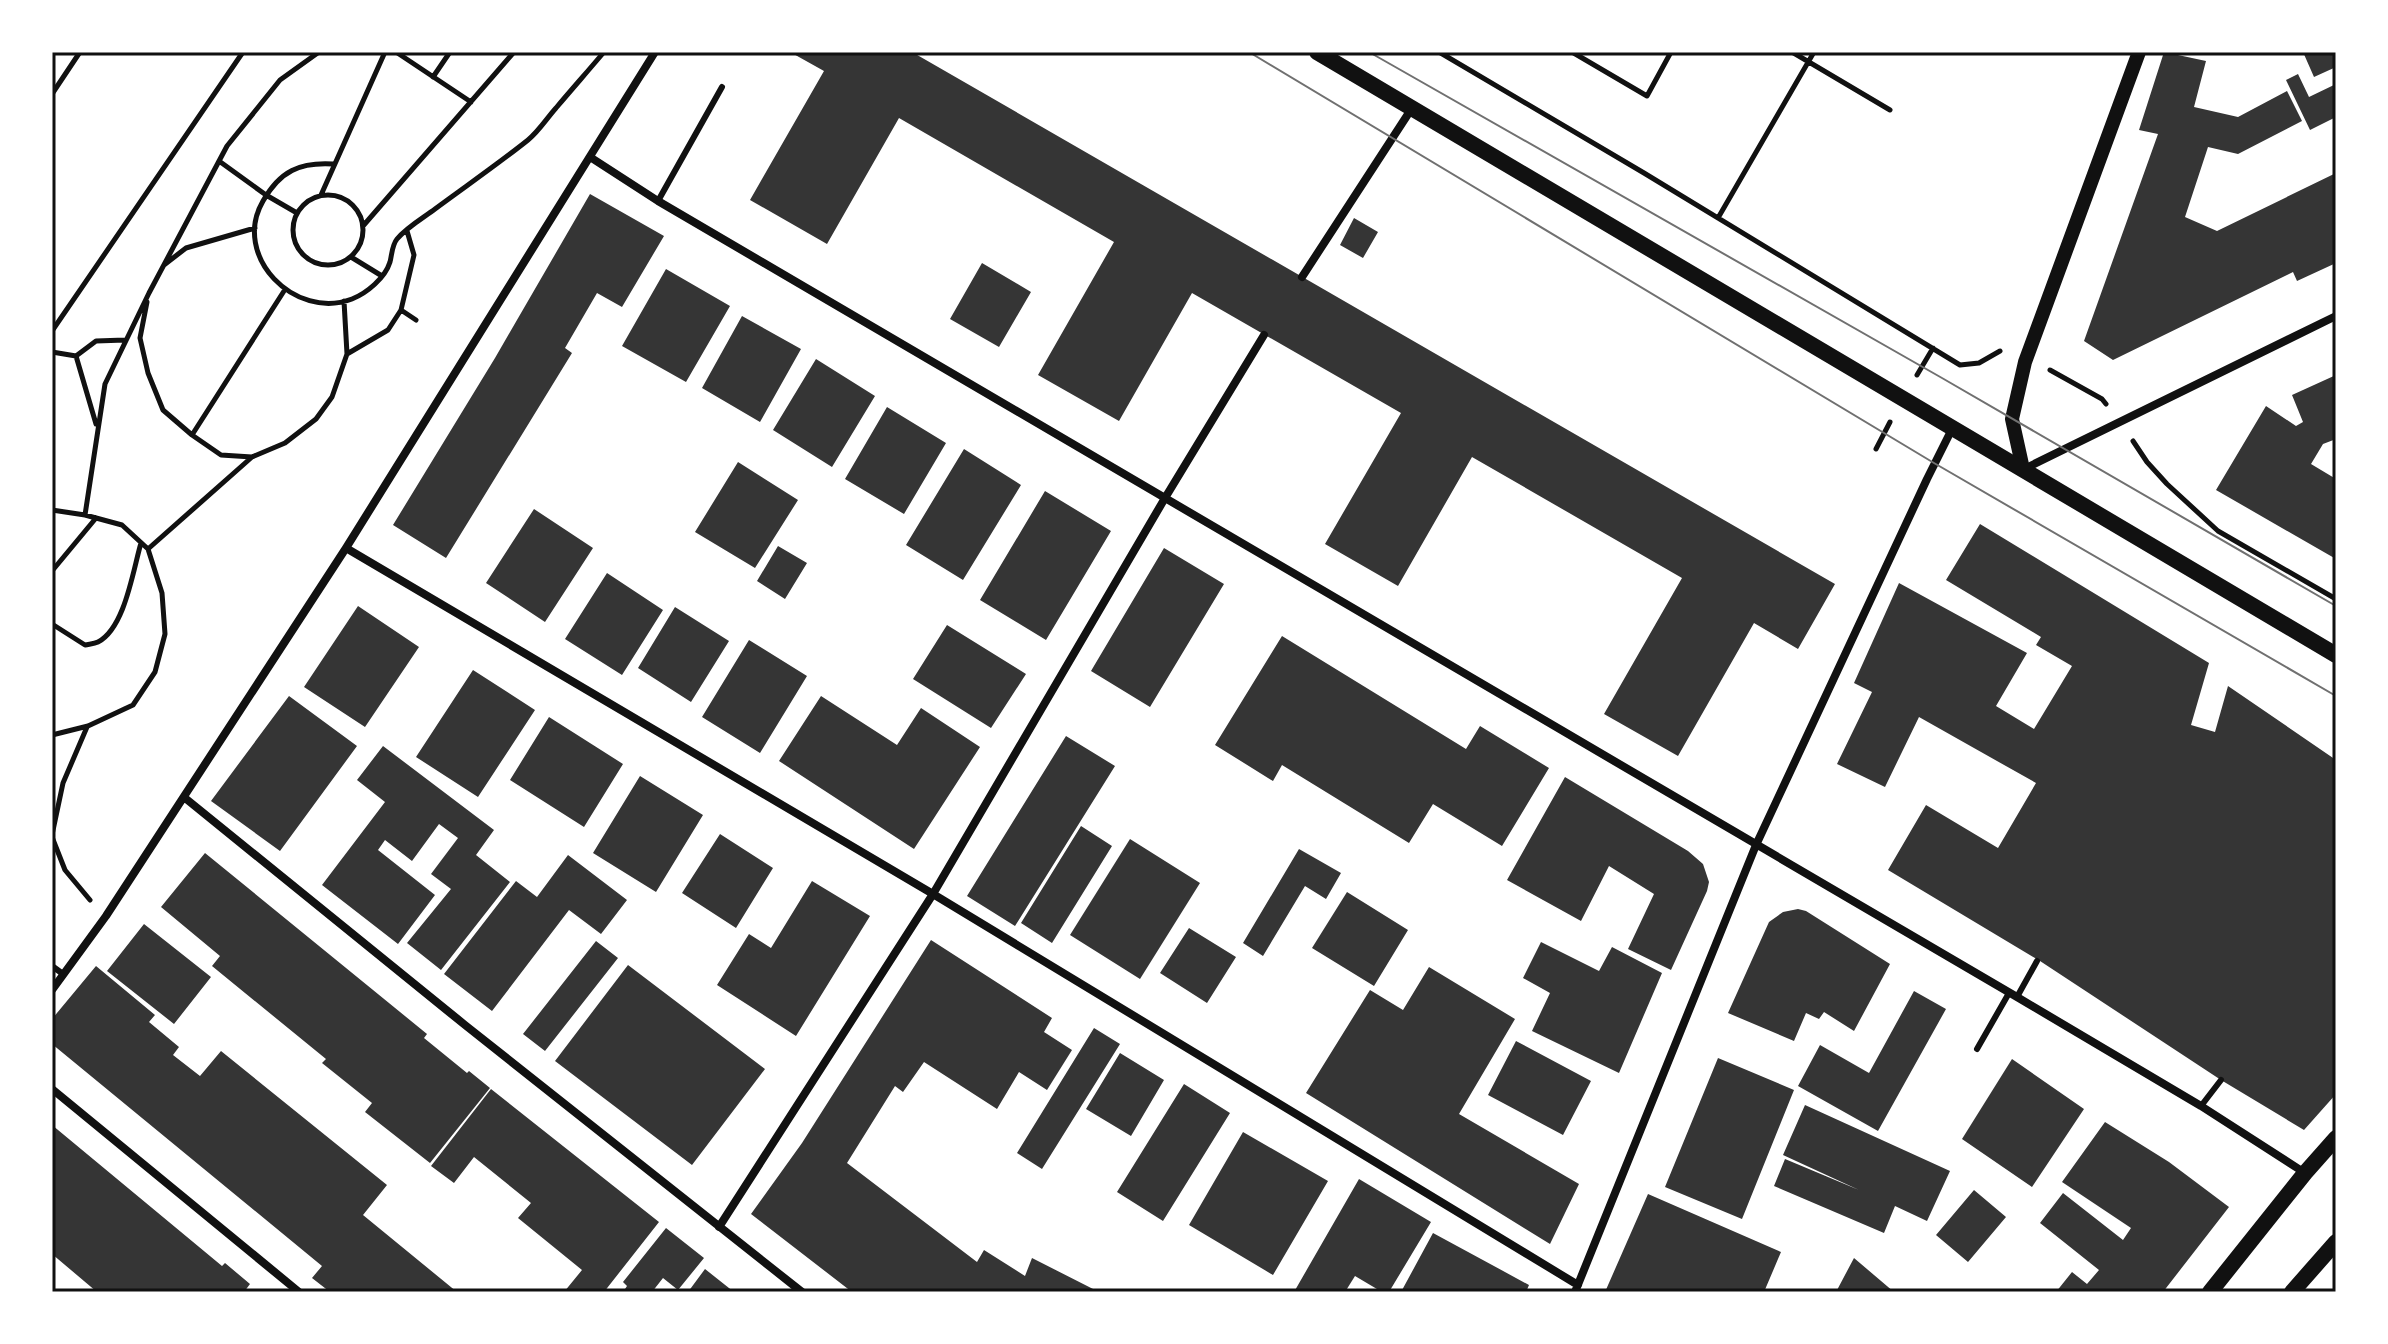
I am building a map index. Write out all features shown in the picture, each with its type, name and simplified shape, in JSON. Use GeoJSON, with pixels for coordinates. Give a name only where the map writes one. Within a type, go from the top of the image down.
{"type":"FeatureCollection","features":[{"type":"Feature","properties":{"kind":"main road"},"geometry":{"type":"LineString","coordinates":[[1317,52],[2336,655]]}},
{"type":"Feature","properties":{"kind":"main road"},"geometry":{"type":"LineString","coordinates":[[2210,1292],[2336,1138]]}},
{"type":"Feature","properties":{"kind":"main road"},"geometry":{"type":"LineString","coordinates":[[2292,1292],[2336,1242]]}},
{"type":"Feature","properties":{"kind":"street"},"geometry":{"type":"LineString","coordinates":[[52,990],[185,798],[346,548],[655,52]]}},
{"type":"Feature","properties":{"kind":"street"},"geometry":{"type":"LineString","coordinates":[[2139,52],[2025,362],[2012,419],[2023,469],[2336,316]]}},
{"type":"Feature","properties":{"kind":"street"},"geometry":{"type":"LineString","coordinates":[[1302,277],[1412,108]]}},
{"type":"Feature","properties":{"kind":"street"},"geometry":{"type":"LineString","coordinates":[[590,157],[658,201],[2201,1106],[2305,1173]]}},
{"type":"Feature","properties":{"kind":"street"},"geometry":{"type":"LineString","coordinates":[[719,1227],[933,894],[1264,335]]}},
{"type":"Feature","properties":{"kind":"street"},"geometry":{"type":"LineString","coordinates":[[346,548],[933,894],[1576,1289],[1756,845],[1930,471],[1953,428]]}},
{"type":"Feature","properties":{"kind":"street"},"geometry":{"type":"LineString","coordinates":[[185,798],[802,1292]]}},
{"type":"Feature","properties":{"kind":"street"},"geometry":{"type":"LineString","coordinates":[[52,1089],[299,1292]]}},
{"type":"Feature","properties":{"kind":"lane"},"geometry":{"type":"LineString","coordinates":[[658,201],[722,87]]}},
{"type":"Feature","properties":{"kind":"lane"},"geometry":{"type":"LineString","coordinates":[[1977,1049],[2037,961]]}},
{"type":"Feature","properties":{"kind":"lane"},"geometry":{"type":"LineString","coordinates":[[52,966],[63,974]]}},
{"type":"Feature","properties":{"kind":"lane"},"geometry":{"type":"LineString","coordinates":[[2201,1106],[2221,1080]]}},
{"type":"Feature","properties":{"kind":"path"},"geometry":{"type":"LineString","coordinates":[[52,94],[80,52]]}},
{"type":"Feature","properties":{"kind":"path"},"geometry":{"type":"LineString","coordinates":[[52,331],[243,52]]}},
{"type":"Feature","properties":{"kind":"path"},"geometry":{"type":"LineString","coordinates":[[85,515],[105,384],[149,293],[227,146],[280,80],[319,52]]}},
{"type":"Feature","properties":{"kind":"path"},"geometry":{"type":"LineString","coordinates":[[321,195],[385,52]]}},
{"type":"Feature","properties":{"kind":"path"},"geometry":{"type":"LineString","coordinates":[[396,52],[471,102]]}},
{"type":"Feature","properties":{"kind":"path"},"geometry":{"type":"LineString","coordinates":[[433,77],[450,52]]}},
{"type":"Feature","properties":{"kind":"path"},"geometry":{"type":"LineString","coordinates":[[363,226],[514,52]]}},
{"type":"Feature","properties":{"kind":"path"},"geometry":{"type":"LineString","coordinates":[[333,164],[311,163],[291,170],[272,185],[260,205],[255,228],[258,252],[268,273],[285,291],[306,301],[329,304],[352,299],[372,287],[387,270],[394,241],[531,137],[604,52]]}},
{"type":"Feature","properties":{"kind":"path"},"geometry":{"type":"LineString","coordinates":[[1439,52],[1960,365],[1979,363],[2000,351],[2050,370],[2102,399],[2147,462],[2218,531],[2336,599]]}},
{"type":"Feature","properties":{"kind":"path"},"geometry":{"type":"LineString","coordinates":[[1572,52],[1647,96],[1671,52]]}},
{"type":"Feature","properties":{"kind":"path"},"geometry":{"type":"LineString","coordinates":[[1792,52],[1890,110]]}},
{"type":"Feature","properties":{"kind":"path"},"geometry":{"type":"LineString","coordinates":[[1718,218],[1814,52]]}},
{"type":"Feature","properties":{"kind":"path"},"geometry":{"type":"LineString","coordinates":[[219,161],[297,213]]}},
{"type":"Feature","properties":{"kind":"path"},"geometry":{"type":"LineString","coordinates":[[321,195],[344,198],[360,215],[363,226],[359,248],[341,263],[319,264],[308,259],[295,241],[293,229],[297,213],[310,200],[321,195]]}},
{"type":"Feature","properties":{"kind":"path"},"geometry":{"type":"LineString","coordinates":[[163,266],[186,248],[255,228]]}},
{"type":"Feature","properties":{"kind":"path"},"geometry":{"type":"LineString","coordinates":[[347,354],[388,330],[401,310],[414,255],[407,231]]}},
{"type":"Feature","properties":{"kind":"path"},"geometry":{"type":"LineString","coordinates":[[351,257],[382,276]]}},
{"type":"Feature","properties":{"kind":"path"},"geometry":{"type":"LineString","coordinates":[[192,435],[285,291]]}},
{"type":"Feature","properties":{"kind":"path"},"geometry":{"type":"LineString","coordinates":[[149,293],[140,338],[148,373],[163,410],[221,455],[252,457]]}},
{"type":"Feature","properties":{"kind":"path"},"geometry":{"type":"LineString","coordinates":[[148,549],[252,457],[285,443],[316,419],[332,397],[347,354],[344,301]]}},
{"type":"Feature","properties":{"kind":"path"},"geometry":{"type":"LineString","coordinates":[[401,310],[416,320]]}},
{"type":"Feature","properties":{"kind":"path"},"geometry":{"type":"LineString","coordinates":[[52,352],[76,356],[96,341],[126,340]]}},
{"type":"Feature","properties":{"kind":"path"},"geometry":{"type":"LineString","coordinates":[[76,356],[98,428]]}},
{"type":"Feature","properties":{"kind":"path"},"geometry":{"type":"LineString","coordinates":[[52,510],[122,525],[148,549],[162,593],[165,634],[155,672],[133,705],[88,726],[52,735]]}},
{"type":"Feature","properties":{"kind":"path"},"geometry":{"type":"LineString","coordinates":[[52,571],[96,518]]}},
{"type":"Feature","properties":{"kind":"path"},"geometry":{"type":"LineString","coordinates":[[52,624],[85,645],[99,642],[112,628],[124,605],[141,542]]}},
{"type":"Feature","properties":{"kind":"path"},"geometry":{"type":"LineString","coordinates":[[88,726],[63,783],[52,836],[65,870],[95,906]]}},
{"type":"Feature","properties":{"kind":"building"},"geometry":{"type":"Polygon","coordinates":[[[790,52],[912,52],[1835,584],[1798,649],[1754,623],[1678,756],[1604,714],[1682,578],[1472,457],[1398,586],[1325,544],[1401,413],[1192,293],[1119,421],[1038,375],[1114,242],[899,118],[827,244],[750,200],[824,71],[790,52]]]}},
{"type":"Feature","properties":{"kind":"building"},"geometry":{"type":"Polygon","coordinates":[[[2164,52],[2206,61],[2194,107],[2238,117],[2287,91],[2302,121],[2238,154],[2208,147],[2185,217],[2217,231],[2336,173],[2336,263],[2297,281],[2293,272],[2113,360],[2084,341],[2158,134],[2139,130],[2164,52]]]}},
{"type":"Feature","properties":{"kind":"building"},"geometry":{"type":"Polygon","coordinates":[[[2303,52],[2336,52],[2336,67],[2314,77],[2303,52]]]}},
{"type":"Feature","properties":{"kind":"building"},"geometry":{"type":"Polygon","coordinates":[[[2298,74],[2309,97],[2336,84],[2336,117],[2310,130],[2286,80],[2298,74]]]}},
{"type":"Feature","properties":{"kind":"building"},"geometry":{"type":"Polygon","coordinates":[[[590,194],[664,236],[622,307],[597,293],[565,348],[572,353],[446,558],[393,525],[590,194]]]}},
{"type":"Feature","properties":{"kind":"building"},"geometry":{"type":"Polygon","coordinates":[[[1354,218],[1378,232],[1363,258],[1340,245],[1354,218]]]}},
{"type":"Feature","properties":{"kind":"building"},"geometry":{"type":"Polygon","coordinates":[[[982,263],[1031,292],[999,347],[950,319],[982,263]]]}},
{"type":"Feature","properties":{"kind":"building"},"geometry":{"type":"Polygon","coordinates":[[[666,269],[730,306],[686,382],[622,346],[666,269]]]}},
{"type":"Feature","properties":{"kind":"building"},"geometry":{"type":"Polygon","coordinates":[[[742,316],[801,349],[760,422],[702,388],[742,316]]]}},
{"type":"Feature","properties":{"kind":"building"},"geometry":{"type":"Polygon","coordinates":[[[816,359],[875,396],[832,467],[773,430],[816,359]]]}},
{"type":"Feature","properties":{"kind":"building"},"geometry":{"type":"Polygon","coordinates":[[[2336,375],[2336,439],[2323,444],[2311,464],[2336,479],[2336,559],[2216,490],[2266,406],[2296,426],[2303,422],[2292,395],[2336,375]]]}},
{"type":"Feature","properties":{"kind":"building"},"geometry":{"type":"Polygon","coordinates":[[[887,407],[946,443],[904,514],[845,479],[887,407]]]}},
{"type":"Feature","properties":{"kind":"building"},"geometry":{"type":"Polygon","coordinates":[[[964,449],[1021,485],[963,580],[906,545],[964,449]]]}},
{"type":"Feature","properties":{"kind":"building"},"geometry":{"type":"Polygon","coordinates":[[[738,462],[798,500],[755,568],[695,532],[738,462]]]}},
{"type":"Feature","properties":{"kind":"building"},"geometry":{"type":"Polygon","coordinates":[[[1045,491],[1111,531],[1046,640],[980,600],[1045,491]]]}},
{"type":"Feature","properties":{"kind":"building"},"geometry":{"type":"Polygon","coordinates":[[[534,509],[593,548],[545,622],[486,583],[534,509]]]}},
{"type":"Feature","properties":{"kind":"building"},"geometry":{"type":"Polygon","coordinates":[[[1980,524],[2209,663],[2191,725],[2215,732],[2228,686],[2336,760],[2336,1094],[2304,1130],[2221,1080],[2040,961],[1888,870],[1926,805],[1998,848],[2036,783],[1919,717],[1885,787],[1837,764],[1872,692],[1854,683],[1899,583],[2027,653],[1996,706],[2034,729],[2072,666],[2036,645],[2041,637],[1946,580],[1980,524]]]}},
{"type":"Feature","properties":{"kind":"building"},"geometry":{"type":"Polygon","coordinates":[[[778,546],[807,563],[785,599],[757,581],[778,546]]]}},
{"type":"Feature","properties":{"kind":"building"},"geometry":{"type":"Polygon","coordinates":[[[1164,548],[1224,584],[1150,707],[1091,671],[1164,548]]]}},
{"type":"Feature","properties":{"kind":"building"},"geometry":{"type":"Polygon","coordinates":[[[607,573],[663,610],[622,675],[565,639],[607,573]]]}},
{"type":"Feature","properties":{"kind":"building"},"geometry":{"type":"Polygon","coordinates":[[[358,606],[419,647],[365,727],[304,687],[358,606]]]}},
{"type":"Feature","properties":{"kind":"building"},"geometry":{"type":"Polygon","coordinates":[[[675,607],[729,641],[691,702],[638,668],[675,607]]]}},
{"type":"Feature","properties":{"kind":"building"},"geometry":{"type":"Polygon","coordinates":[[[947,625],[1026,674],[991,728],[913,679],[947,625]]]}},
{"type":"Feature","properties":{"kind":"building"},"geometry":{"type":"Polygon","coordinates":[[[1282,636],[1466,749],[1480,726],[1549,768],[1502,846],[1433,804],[1409,843],[1282,765],[1273,781],[1215,745],[1282,636]]]}},
{"type":"Feature","properties":{"kind":"building"},"geometry":{"type":"Polygon","coordinates":[[[749,640],[807,676],[760,753],[702,717],[749,640]]]}},
{"type":"Feature","properties":{"kind":"building"},"geometry":{"type":"Polygon","coordinates":[[[473,670],[535,710],[478,797],[416,757],[473,670]]]}},
{"type":"Feature","properties":{"kind":"building"},"geometry":{"type":"Polygon","coordinates":[[[289,696],[357,746],[280,851],[211,801],[289,696]]]}},
{"type":"Feature","properties":{"kind":"building"},"geometry":{"type":"Polygon","coordinates":[[[821,696],[897,745],[921,708],[980,747],[914,849],[779,761],[821,696]]]}},
{"type":"Feature","properties":{"kind":"building"},"geometry":{"type":"Polygon","coordinates":[[[549,717],[623,764],[584,827],[510,780],[549,717]]]}},
{"type":"Feature","properties":{"kind":"building"},"geometry":{"type":"Polygon","coordinates":[[[1066,736],[1115,766],[1015,926],[967,896],[1066,736]]]}},
{"type":"Feature","properties":{"kind":"building"},"geometry":{"type":"Polygon","coordinates":[[[383,746],[494,830],[476,855],[510,882],[441,970],[407,943],[451,889],[431,874],[458,838],[439,824],[412,861],[385,840],[378,850],[435,895],[398,944],[322,885],[385,802],[357,780],[383,746]]]}},
{"type":"Feature","properties":{"kind":"building"},"geometry":{"type":"Polygon","coordinates":[[[640,776],[703,815],[656,892],[593,853],[640,776]]]}},
{"type":"Feature","properties":{"kind":"building"},"geometry":{"type":"Polygon","coordinates":[[[1565,777],[1688,851],[1703,864],[1709,882],[1707,891],[1671,970],[1628,949],[1654,894],[1609,866],[1581,921],[1507,880],[1565,777]]]}},
{"type":"Feature","properties":{"kind":"building"},"geometry":{"type":"Polygon","coordinates":[[[1081,826],[1112,846],[1052,943],[1021,923],[1081,826]]]}},
{"type":"Feature","properties":{"kind":"building"},"geometry":{"type":"Polygon","coordinates":[[[720,834],[773,868],[736,928],[682,893],[720,834]]]}},
{"type":"Feature","properties":{"kind":"building"},"geometry":{"type":"Polygon","coordinates":[[[1130,839],[1200,883],[1140,979],[1070,935],[1130,839]]]}},
{"type":"Feature","properties":{"kind":"building"},"geometry":{"type":"Polygon","coordinates":[[[1299,849],[1341,873],[1326,899],[1305,886],[1263,956],[1243,943],[1299,849]]]}},
{"type":"Feature","properties":{"kind":"building"},"geometry":{"type":"Polygon","coordinates":[[[205,853],[427,1034],[424,1038],[490,1088],[430,1163],[365,1112],[372,1103],[322,1063],[326,1059],[212,966],[220,956],[161,907],[205,853]]]}},
{"type":"Feature","properties":{"kind":"building"},"geometry":{"type":"Polygon","coordinates":[[[568,855],[627,900],[601,934],[569,910],[492,1011],[444,974],[516,881],[537,897],[568,855]]]}},
{"type":"Feature","properties":{"kind":"building"},"geometry":{"type":"Polygon","coordinates":[[[812,881],[870,916],[796,1036],[717,985],[749,934],[771,948],[812,881]]]}},
{"type":"Feature","properties":{"kind":"building"},"geometry":{"type":"Polygon","coordinates":[[[1347,892],[1408,930],[1374,986],[1312,948],[1347,892]]]}},
{"type":"Feature","properties":{"kind":"building"},"geometry":{"type":"Polygon","coordinates":[[[1798,909],[1890,964],[1854,1031],[1824,1012],[1819,1019],[1806,1013],[1794,1041],[1728,1013],[1769,922],[1783,912],[1798,909]]]}},
{"type":"Feature","properties":{"kind":"building"},"geometry":{"type":"Polygon","coordinates":[[[144,924],[211,977],[174,1024],[107,971],[144,924]]]}},
{"type":"Feature","properties":{"kind":"building"},"geometry":{"type":"Polygon","coordinates":[[[1189,928],[1236,957],[1207,1003],[1160,973],[1189,928]]]}},
{"type":"Feature","properties":{"kind":"building"},"geometry":{"type":"Polygon","coordinates":[[[931,940],[1052,1018],[1044,1032],[1072,1050],[1047,1090],[1019,1072],[997,1109],[924,1062],[903,1092],[895,1086],[847,1163],[977,1262],[984,1250],[1025,1276],[1032,1258],[1099,1292],[852,1292],[751,1214],[802,1143],[931,940]]]}},
{"type":"Feature","properties":{"kind":"building"},"geometry":{"type":"Polygon","coordinates":[[[596,941],[618,958],[545,1051],[523,1034],[596,941]]]}},
{"type":"Feature","properties":{"kind":"building"},"geometry":{"type":"Polygon","coordinates":[[[1541,942],[1599,971],[1612,947],[1662,973],[1619,1073],[1532,1031],[1550,993],[1523,978],[1541,942]]]}},
{"type":"Feature","properties":{"kind":"building"},"geometry":{"type":"Polygon","coordinates":[[[628,965],[765,1069],[692,1165],[555,1061],[628,965]]]}},
{"type":"Feature","properties":{"kind":"building"},"geometry":{"type":"Polygon","coordinates":[[[96,966],[155,1015],[149,1022],[179,1047],[173,1055],[200,1076],[221,1051],[387,1185],[363,1215],[457,1292],[330,1292],[312,1278],[322,1266],[52,1044],[52,1019],[96,966]]]}},
{"type":"Feature","properties":{"kind":"building"},"geometry":{"type":"Polygon","coordinates":[[[1429,967],[1515,1019],[1459,1114],[1579,1184],[1550,1244],[1306,1093],[1370,990],[1403,1010],[1429,967]]]}},
{"type":"Feature","properties":{"kind":"building"},"geometry":{"type":"Polygon","coordinates":[[[1914,991],[1946,1009],[1878,1131],[1798,1086],[1820,1045],[1869,1073],[1914,991]]]}},
{"type":"Feature","properties":{"kind":"building"},"geometry":{"type":"Polygon","coordinates":[[[1094,1028],[1120,1044],[1042,1169],[1017,1153],[1094,1028]]]}},
{"type":"Feature","properties":{"kind":"building"},"geometry":{"type":"Polygon","coordinates":[[[1516,1041],[1591,1081],[1563,1135],[1488,1095],[1516,1041]]]}},
{"type":"Feature","properties":{"kind":"building"},"geometry":{"type":"Polygon","coordinates":[[[1120,1053],[1164,1080],[1131,1136],[1086,1109],[1120,1053]]]}},
{"type":"Feature","properties":{"kind":"building"},"geometry":{"type":"Polygon","coordinates":[[[1718,1058],[1794,1090],[1742,1219],[1665,1187],[1718,1058]]]}},
{"type":"Feature","properties":{"kind":"building"},"geometry":{"type":"Polygon","coordinates":[[[2012,1059],[2084,1109],[2032,1187],[1962,1139],[2012,1059]]]}},
{"type":"Feature","properties":{"kind":"building"},"geometry":{"type":"Polygon","coordinates":[[[1184,1084],[1230,1113],[1163,1221],[1117,1192],[1184,1084]]]}},
{"type":"Feature","properties":{"kind":"building"},"geometry":{"type":"Polygon","coordinates":[[[491,1089],[659,1222],[604,1292],[564,1292],[582,1270],[518,1218],[531,1203],[474,1157],[454,1183],[431,1166],[491,1089]]]}},
{"type":"Feature","properties":{"kind":"building"},"geometry":{"type":"Polygon","coordinates":[[[1805,1105],[1950,1171],[1927,1221],[1895,1206],[1884,1233],[1774,1186],[1785,1159],[1859,1190],[1783,1155],[1805,1105]]]}},
{"type":"Feature","properties":{"kind":"building"},"geometry":{"type":"Polygon","coordinates":[[[2105,1122],[2169,1162],[2229,1207],[2163,1292],[2056,1292],[2072,1272],[2087,1284],[2099,1270],[2040,1223],[2063,1193],[2123,1240],[2131,1228],[2062,1182],[2105,1122]]]}},
{"type":"Feature","properties":{"kind":"building"},"geometry":{"type":"Polygon","coordinates":[[[52,1125],[222,1266],[225,1263],[250,1284],[244,1292],[97,1292],[52,1254],[52,1125]]]}},
{"type":"Feature","properties":{"kind":"building"},"geometry":{"type":"Polygon","coordinates":[[[1243,1132],[1328,1181],[1273,1275],[1189,1225],[1243,1132]]]}},
{"type":"Feature","properties":{"kind":"building"},"geometry":{"type":"Polygon","coordinates":[[[1359,1179],[1431,1222],[1389,1292],[1382,1292],[1355,1276],[1345,1292],[1294,1292],[1359,1179]]]}},
{"type":"Feature","properties":{"kind":"building"},"geometry":{"type":"Polygon","coordinates":[[[1974,1190],[2006,1217],[1968,1262],[1936,1235],[1974,1190]]]}},
{"type":"Feature","properties":{"kind":"building"},"geometry":{"type":"Polygon","coordinates":[[[1648,1194],[1781,1252],[1764,1292],[1605,1292],[1648,1194]]]}},
{"type":"Feature","properties":{"kind":"building"},"geometry":{"type":"Polygon","coordinates":[[[666,1228],[704,1258],[678,1290],[663,1278],[652,1292],[623,1292],[627,1286],[623,1282],[666,1228]]]}},
{"type":"Feature","properties":{"kind":"building"},"geometry":{"type":"Polygon","coordinates":[[[1433,1233],[1529,1285],[1526,1292],[1401,1292],[1433,1233]]]}},
{"type":"Feature","properties":{"kind":"building"},"geometry":{"type":"Polygon","coordinates":[[[1854,1258],[1894,1292],[1836,1292],[1854,1258]]]}},
{"type":"Feature","properties":{"kind":"building"},"geometry":{"type":"Polygon","coordinates":[[[705,1269],[734,1292],[688,1292],[705,1269]]]}},
{"type":"Feature","properties":{"kind":"tram line"},"geometry":{"type":"LineString","coordinates":[[1249,52],[1934,463],[2336,696]]}},
{"type":"Feature","properties":{"kind":"tram line"},"geometry":{"type":"LineString","coordinates":[[1369,52],[2336,606]]}}]}
